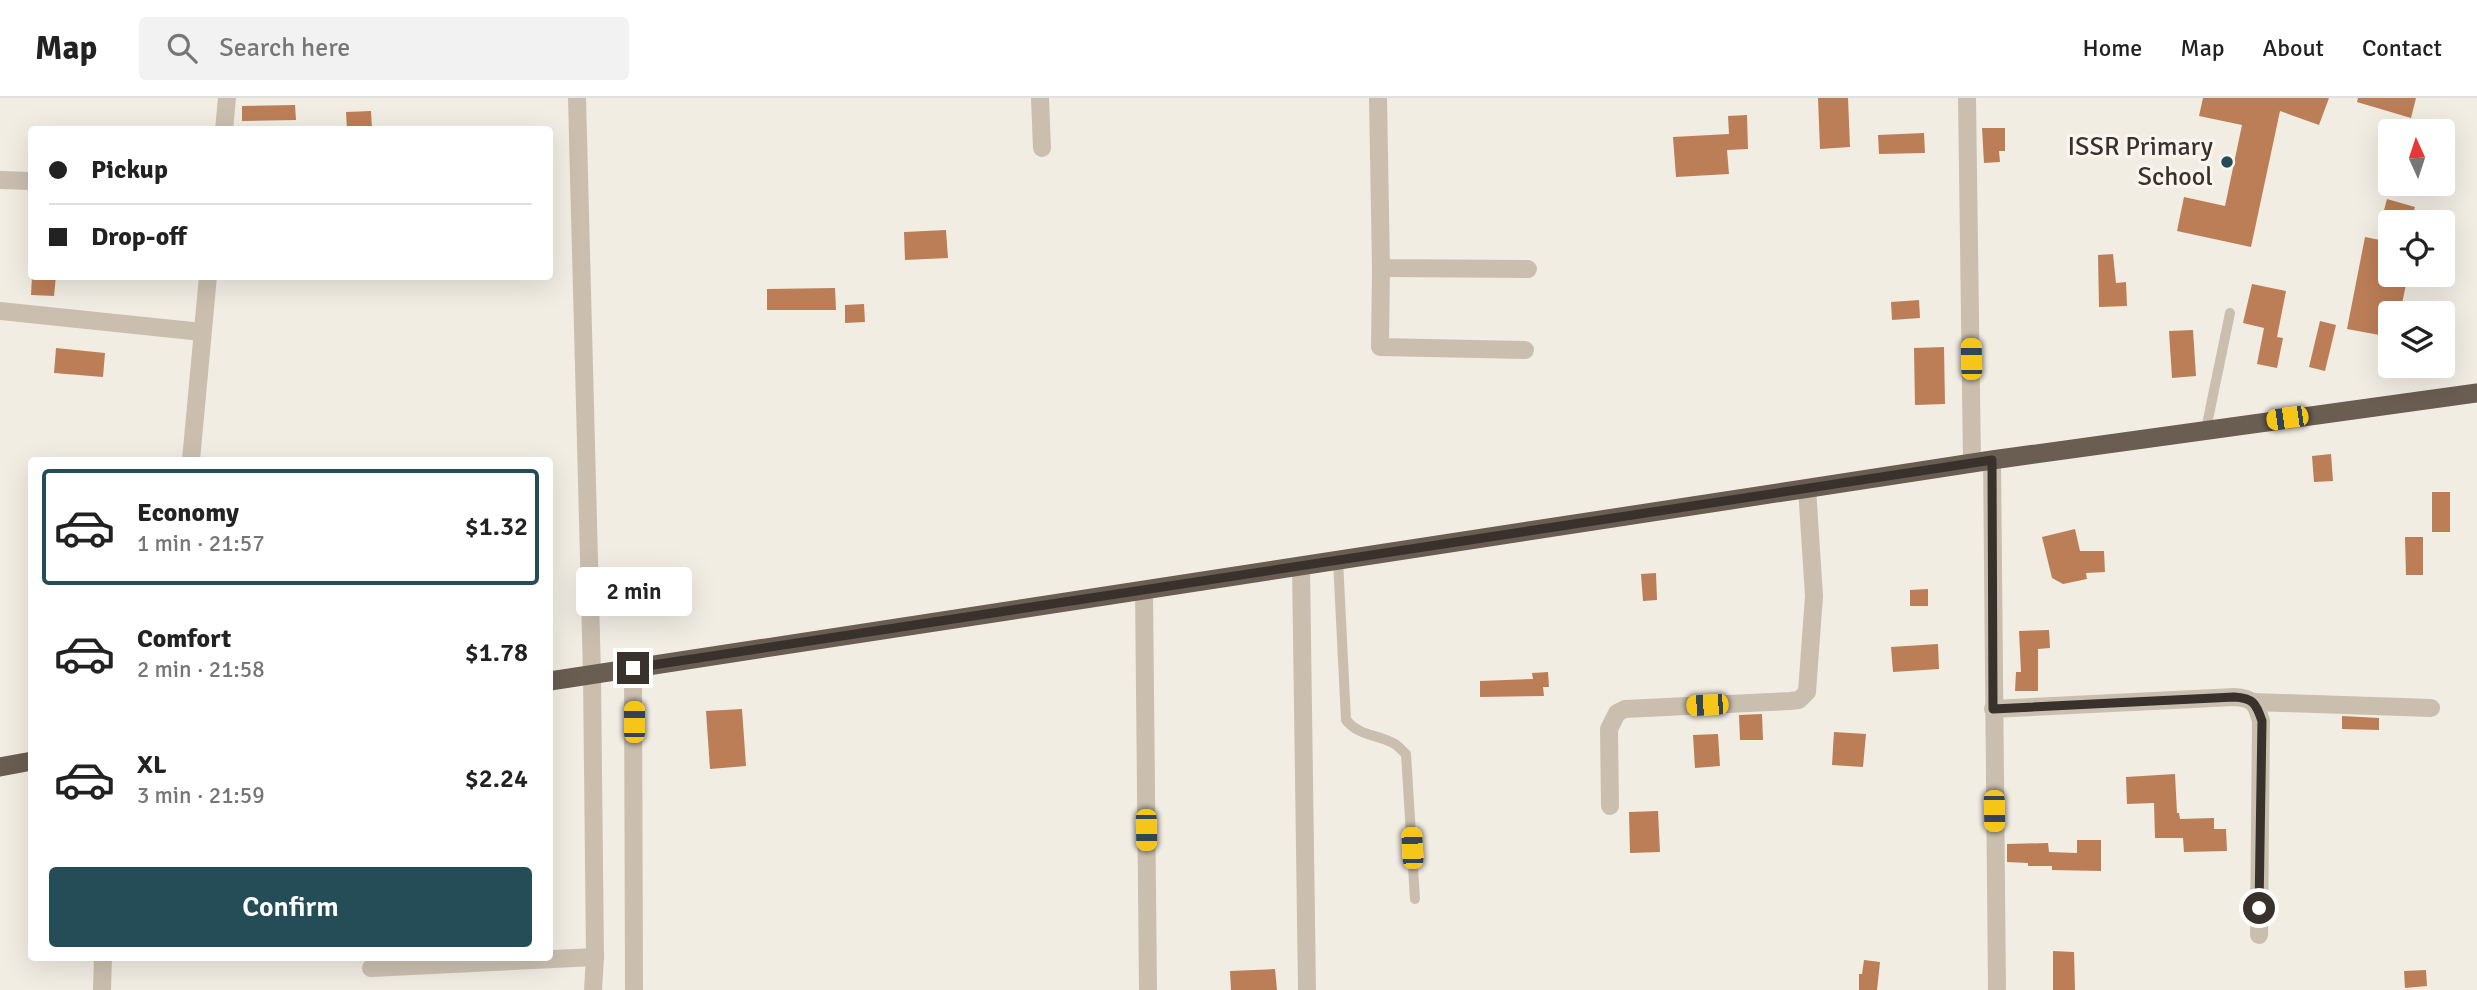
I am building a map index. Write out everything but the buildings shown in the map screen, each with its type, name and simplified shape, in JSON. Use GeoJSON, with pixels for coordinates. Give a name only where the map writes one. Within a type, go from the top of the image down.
{"type":"FeatureCollection","features":[{"type":"Feature","properties":{"kind":"highway"},"geometry":{"type":"LineString","coordinates":[[553,681],[1992,460],[2477,393]]}},
{"type":"Feature","properties":{"kind":"highway"},"geometry":{"type":"LineString","coordinates":[[0,766],[28,762]]}},
{"type":"Feature","properties":{"kind":"street"},"geometry":{"type":"LineString","coordinates":[[224,126],[227,98]]}},
{"type":"Feature","properties":{"kind":"street"},"geometry":{"type":"LineString","coordinates":[[577,98],[592,675],[595,957],[593,990]]}},
{"type":"Feature","properties":{"kind":"street"},"geometry":{"type":"LineString","coordinates":[[1040,98],[1042,148]]}},
{"type":"Feature","properties":{"kind":"street"},"geometry":{"type":"LineString","coordinates":[[1378,98],[1380,347],[1525,350]]}},
{"type":"Feature","properties":{"kind":"street"},"geometry":{"type":"LineString","coordinates":[[1967,98],[1972,463]]}},
{"type":"Feature","properties":{"kind":"street"},"geometry":{"type":"LineString","coordinates":[[0,180],[28,181]]}},
{"type":"Feature","properties":{"kind":"street"},"geometry":{"type":"LineString","coordinates":[[1381,268],[1528,270]]}},
{"type":"Feature","properties":{"kind":"street"},"geometry":{"type":"LineString","coordinates":[[191,457],[208,280]]}},
{"type":"Feature","properties":{"kind":"street"},"geometry":{"type":"LineString","coordinates":[[0,311],[202,332]]}},
{"type":"Feature","properties":{"kind":"street"},"geometry":{"type":"LineString","coordinates":[[1992,460],[1997,990]]}},
{"type":"Feature","properties":{"kind":"street"},"geometry":{"type":"LineString","coordinates":[[1611,806],[1609,729],[1617,713],[1625,709],[1790,701],[1799,700],[1807,692],[1814,596],[1807,488]]}},
{"type":"Feature","properties":{"kind":"street"},"geometry":{"type":"LineString","coordinates":[[1301,566],[1307,990]]}},
{"type":"Feature","properties":{"kind":"street"},"geometry":{"type":"LineString","coordinates":[[1144,590],[1148,990]]}},
{"type":"Feature","properties":{"kind":"street"},"geometry":{"type":"LineString","coordinates":[[633,668],[634,990]]}},
{"type":"Feature","properties":{"kind":"street"},"geometry":{"type":"LineString","coordinates":[[1993,709],[2234,697],[2253,702],[2431,708]]}},
{"type":"Feature","properties":{"kind":"street"},"geometry":{"type":"LineString","coordinates":[[2253,702],[2262,721],[2259,935]]}},
{"type":"Feature","properties":{"kind":"street"},"geometry":{"type":"LineString","coordinates":[[553,959],[595,957]]}},
{"type":"Feature","properties":{"kind":"street"},"geometry":{"type":"LineString","coordinates":[[102,990],[103,961]]}},
{"type":"Feature","properties":{"kind":"street"},"geometry":{"type":"LineString","coordinates":[[371,968],[514,961]]}},
{"type":"Feature","properties":{"kind":"lane"},"geometry":{"type":"LineString","coordinates":[[2206,429],[2230,313]]}},
{"type":"Feature","properties":{"kind":"lane"},"geometry":{"type":"LineString","coordinates":[[1338,560],[1346,720],[1352,728],[1368,736],[1394,743],[1406,754],[1415,899]]}},
{"type":"Feature","properties":{"kind":"place","name":"ISSR Primary School"},"geometry":{"type":"Point","coordinates":[2227,162]}},
{"type":"Feature","properties":{"kind":"route"},"geometry":{"type":"LineString","coordinates":[[633,668],[1992,460],[1993,709],[2234,697],[2253,702],[2262,721],[2259,908]]}}]}
